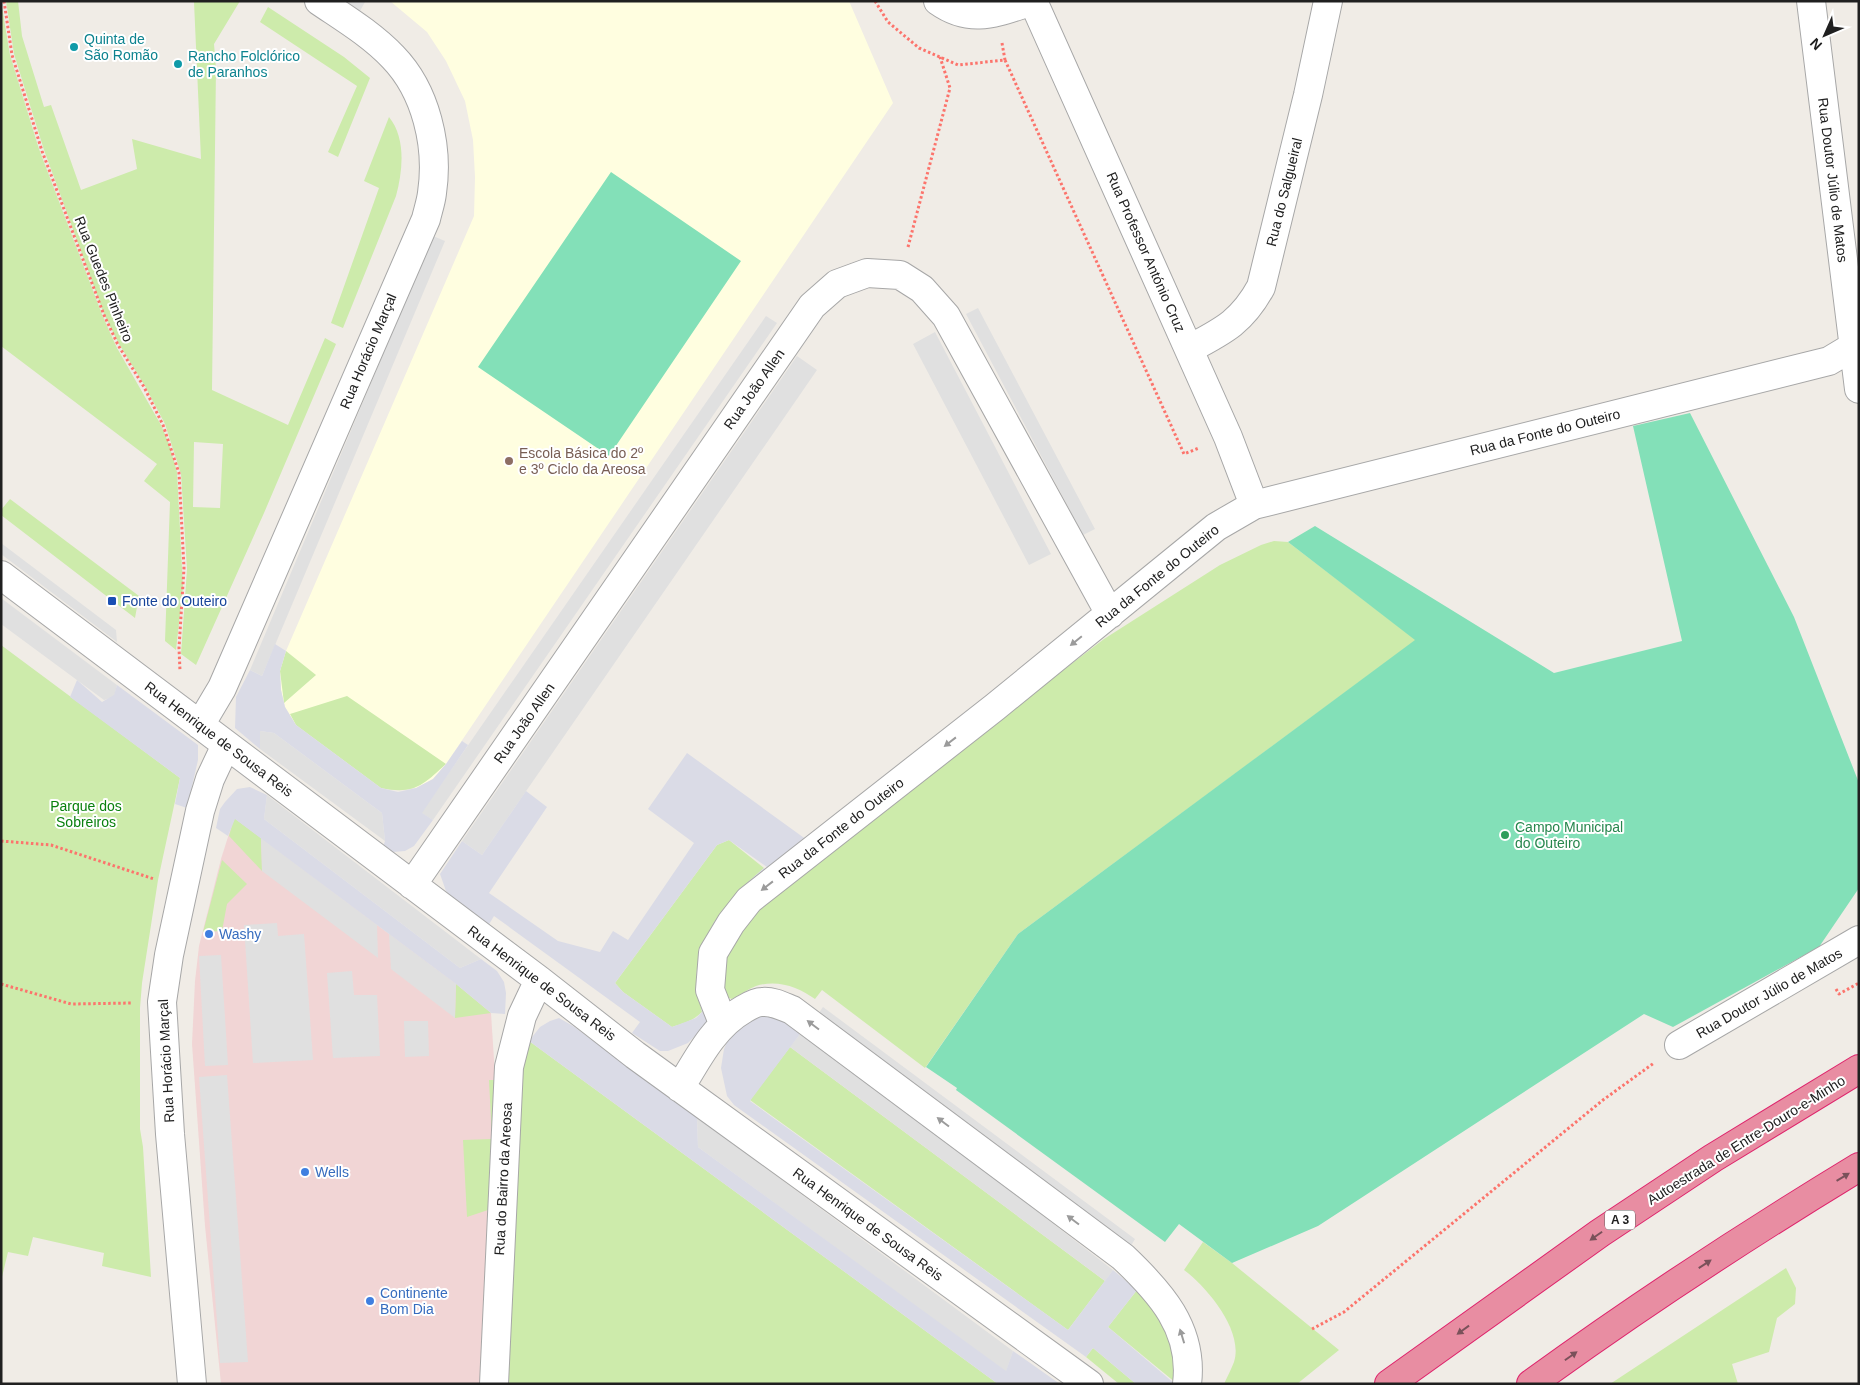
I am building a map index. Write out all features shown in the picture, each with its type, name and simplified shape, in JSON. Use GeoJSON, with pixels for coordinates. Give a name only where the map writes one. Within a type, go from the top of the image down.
{"type":"FeatureCollection","features":[{"type":"Feature","properties":{"kind":"highway","name":"Autoestrada de Entre-Douro-e-Minho"},"geometry":{"type":"LineString","coordinates":[[1389,1384],[1608,1228],[1713,1158],[1859,1069]]}},
{"type":"Feature","properties":{"kind":"highway"},"geometry":{"type":"LineString","coordinates":[[1531,1384],[1647,1303],[1774,1219],[1859,1168]]}},
{"type":"Feature","properties":{"kind":"street","name":"Rua Horácio Marçal"},"geometry":{"type":"LineString","coordinates":[[200,725],[222,688],[230,670],[426,219],[432,193],[434,167],[430,134],[424,111],[408,76],[380,44],[319,1]]}},
{"type":"Feature","properties":{"kind":"street","name":"Rua Professor António Cruz"},"geometry":{"type":"LineString","coordinates":[[938,1],[961,14],[978,15],[995,13],[1033,1],[1228,436],[1254,505]]}},
{"type":"Feature","properties":{"kind":"street","name":"Rua do Salgueiral"},"geometry":{"type":"LineString","coordinates":[[1189,349],[1224,331],[1252,304],[1261,287],[1308,95],[1328,1]]}},
{"type":"Feature","properties":{"kind":"street","name":"Rua Doutor Júlio de Matos"},"geometry":{"type":"LineString","coordinates":[[1811,1],[1857,344],[1859,389]]}},
{"type":"Feature","properties":{"kind":"street","name":"Rua João Allen"},"geometry":{"type":"LineString","coordinates":[[412,885],[812,306],[837,284],[867,273],[900,275],[922,289],[946,316],[1110,614]]}},
{"type":"Feature","properties":{"kind":"street","name":"Rua da Fonte do Outeiro"},"geometry":{"type":"LineString","coordinates":[[723,1023],[710,990],[713,953],[730,923],[749,900],[995,707],[1208,533],[1254,505],[1829,361],[1857,344]]}},
{"type":"Feature","properties":{"kind":"street","name":"Rua Henrique de Sousa Reis"},"geometry":{"type":"LineString","coordinates":[[1,575],[539,980],[635,1055],[1089,1384]]}},
{"type":"Feature","properties":{"kind":"street","name":"Rua Horácio Marçal"},"geometry":{"type":"LineString","coordinates":[[192,1384],[170,1134],[162,1002],[169,955],[200,811],[210,779],[226,745]]}},
{"type":"Feature","properties":{"kind":"street","name":"Rua Doutor Júlio de Matos"},"geometry":{"type":"LineString","coordinates":[[1679,1045],[1859,940]]}},
{"type":"Feature","properties":{"kind":"street","name":"Rua do Bairro da Areosa"},"geometry":{"type":"LineString","coordinates":[[494,1384],[509,1067],[522,1016],[539,980]]}},
{"type":"Feature","properties":{"kind":"street"},"geometry":{"type":"LineString","coordinates":[[680,1088],[701,1052],[723,1023],[739,1012],[760,1002],[777,1003],[792,1010],[1123,1257],[1157,1291],[1177,1322],[1183,1335],[1188,1355],[1187,1384]]}},
{"type":"Feature","properties":{"kind":"path","name":"Rua Guedes Pinheiro"},"geometry":{"type":"LineString","coordinates":[[4,1],[12,56],[42,151],[59,197],[104,315],[118,345],[144,387],[163,425],[179,473],[184,568],[179,652],[180,676]]}},
{"type":"Feature","properties":{"kind":"path"},"geometry":{"type":"LineString","coordinates":[[875,1],[888,22],[919,48],[958,65],[1005,60]]}},
{"type":"Feature","properties":{"kind":"path"},"geometry":{"type":"LineString","coordinates":[[1000,37],[1005,60],[1184,454],[1206,445]]}},
{"type":"Feature","properties":{"kind":"path"},"geometry":{"type":"LineString","coordinates":[[900,275],[950,88],[940,57]]}},
{"type":"Feature","properties":{"kind":"path"},"geometry":{"type":"LineString","coordinates":[[1,841],[51,845],[183,888]]}},
{"type":"Feature","properties":{"kind":"path"},"geometry":{"type":"LineString","coordinates":[[1,984],[71,1004],[162,1002]]}},
{"type":"Feature","properties":{"kind":"path"},"geometry":{"type":"LineString","coordinates":[[1312,1329],[1344,1312],[1603,1100],[1679,1045]]}},
{"type":"Feature","properties":{"kind":"shaded area"},"geometry":{"type":"Polygon","coordinates":[[[345,1],[365,1],[365,2],[360,11],[345,1]]]}},
{"type":"Feature","properties":{"kind":"shaded area","name":"Escola Básica do 2º e 3º Ciclo da Areosa"},"geometry":{"type":"Polygon","coordinates":[[[390,1],[849,1],[893,103],[446,764],[433,779],[416,788],[296,725],[285,707],[281,690],[280,671],[286,651],[474,216],[475,177],[473,140],[465,101],[446,61],[427,32],[390,1]]]}},
{"type":"Feature","properties":{"kind":"shaded area"},"geometry":{"type":"Polygon","coordinates":[[[433,236],[445,241],[262,676],[250,670],[433,236]]]}},
{"type":"Feature","properties":{"kind":"shaded area"},"geometry":{"type":"Polygon","coordinates":[[[978,308],[1095,529],[1083,535],[966,314],[978,308]]]}},
{"type":"Feature","properties":{"kind":"shaded area"},"geometry":{"type":"Polygon","coordinates":[[[766,316],[777,323],[433,820],[421,813],[766,316]]]}},
{"type":"Feature","properties":{"kind":"shaded area"},"geometry":{"type":"Polygon","coordinates":[[[935,332],[1051,554],[1029,565],[913,344],[935,332]]]}},
{"type":"Feature","properties":{"kind":"shaded area"},"geometry":{"type":"Polygon","coordinates":[[[797,356],[817,370],[482,855],[462,841],[797,356]]]}},
{"type":"Feature","properties":{"kind":"shaded area"},"geometry":{"type":"Polygon","coordinates":[[[1,543],[116,630],[117,642],[1,554],[1,543]]]}},
{"type":"Feature","properties":{"kind":"shaded area"},"geometry":{"type":"Polygon","coordinates":[[[1,598],[117,685],[114,697],[104,700],[1,624],[1,598]]]}},
{"type":"Feature","properties":{"kind":"shaded area"},"geometry":{"type":"Polygon","coordinates":[[[275,644],[286,651],[280,671],[281,690],[285,707],[296,725],[381,788],[398,792],[416,788],[433,779],[462,741],[468,745],[422,813],[433,820],[414,846],[405,851],[393,852],[383,847],[385,841],[382,813],[274,733],[260,731],[260,749],[235,728],[236,697],[250,670],[262,676],[275,644]]]}},
{"type":"Feature","properties":{"kind":"shaded area"},"geometry":{"type":"Polygon","coordinates":[[[77,680],[102,702],[114,695],[117,685],[198,745],[198,760],[187,808],[175,804],[180,778],[70,697],[77,680]]]}},
{"type":"Feature","properties":{"kind":"shaded area"},"geometry":{"type":"Polygon","coordinates":[[[260,731],[274,733],[382,813],[385,841],[260,749],[260,731]]]}},
{"type":"Feature","properties":{"kind":"shaded area"},"geometry":{"type":"Polygon","coordinates":[[[687,753],[807,840],[771,870],[729,840],[717,845],[615,983],[623,992],[672,1027],[696,1018],[702,1012],[697,988],[697,966],[714,922],[741,888],[764,868],[768,873],[750,887],[707,1008],[707,1024],[688,1043],[668,1051],[660,1051],[632,1033],[640,1022],[494,916],[488,926],[456,903],[446,891],[440,874],[462,841],[482,855],[526,791],[547,807],[489,893],[558,941],[600,952],[613,931],[628,940],[694,843],[648,809],[687,753]]]}},
{"type":"Feature","properties":{"kind":"shaded area"},"geometry":{"type":"Polygon","coordinates":[[[250,787],[267,795],[264,819],[460,968],[481,959],[497,971],[504,982],[506,993],[505,1014],[491,1013],[456,984],[235,819],[228,836],[216,828],[220,809],[225,802],[237,789],[250,787]]]}},
{"type":"Feature","properties":{"kind":"shaded area"},"geometry":{"type":"Polygon","coordinates":[[[267,795],[481,959],[460,968],[264,819],[267,795]]]}},
{"type":"Feature","properties":{"kind":"shaded area"},"geometry":{"type":"Polygon","coordinates":[[[234,818],[456,984],[491,1013],[498,1122],[485,1384],[221,1384],[205,1226],[192,1044],[199,946],[221,859],[234,818]]]}},
{"type":"Feature","properties":{"kind":"shaded area"},"geometry":{"type":"Polygon","coordinates":[[[261,838],[377,925],[378,958],[262,871],[261,838]]]}},
{"type":"Feature","properties":{"kind":"shaded area"},"geometry":{"type":"Polygon","coordinates":[[[277,923],[278,936],[304,934],[313,1060],[253,1063],[244,925],[277,923]]]}},
{"type":"Feature","properties":{"kind":"shaded area"},"geometry":{"type":"Polygon","coordinates":[[[389,934],[456,984],[455,1018],[391,969],[389,934]]]}},
{"type":"Feature","properties":{"kind":"shaded area"},"geometry":{"type":"Polygon","coordinates":[[[221,955],[228,1065],[205,1066],[199,956],[221,955]]]}},
{"type":"Feature","properties":{"kind":"shaded area"},"geometry":{"type":"Polygon","coordinates":[[[352,971],[354,995],[377,995],[380,1056],[333,1058],[327,973],[352,971]]]}},
{"type":"Feature","properties":{"kind":"shaded area"},"geometry":{"type":"Polygon","coordinates":[[[823,1007],[1135,1239],[1129,1249],[816,1017],[823,1007]]]}},
{"type":"Feature","properties":{"kind":"shaded area"},"geometry":{"type":"Polygon","coordinates":[[[771,1013],[803,1030],[750,1101],[1068,1330],[1113,1270],[1137,1290],[1108,1327],[1175,1384],[1136,1384],[1093,1348],[1086,1357],[734,1105],[727,1096],[721,1068],[724,1049],[734,1032],[755,1016],[771,1013]]]}},
{"type":"Feature","properties":{"kind":"shaded area"},"geometry":{"type":"Polygon","coordinates":[[[559,1018],[573,1026],[697,1117],[698,1147],[1006,1371],[1013,1351],[1060,1384],[998,1384],[529,1041],[540,1027],[559,1018]]]}},
{"type":"Feature","properties":{"kind":"shaded area"},"geometry":{"type":"Polygon","coordinates":[[[404,1021],[428,1021],[429,1056],[405,1057],[404,1021]]]}},
{"type":"Feature","properties":{"kind":"shaded area"},"geometry":{"type":"Polygon","coordinates":[[[803,1030],[1113,1270],[1105,1281],[790,1047],[803,1030]]]}},
{"type":"Feature","properties":{"kind":"shaded area"},"geometry":{"type":"Polygon","coordinates":[[[227,1075],[248,1362],[220,1363],[199,1077],[227,1075]]]}},
{"type":"Feature","properties":{"kind":"shaded area"},"geometry":{"type":"Polygon","coordinates":[[[697,1117],[1013,1351],[1006,1372],[698,1147],[697,1117]]]}},
{"type":"Feature","properties":{"kind":"green space"},"geometry":{"type":"Polygon","coordinates":[[[1,1],[10,55],[39,149],[103,317],[117,348],[161,425],[177,472],[183,587],[176,650],[165,641],[170,502],[144,481],[157,464],[1,346],[1,1]]]}},
{"type":"Feature","properties":{"kind":"green space"},"geometry":{"type":"Polygon","coordinates":[[[6,1],[18,1],[22,36],[44,107],[51,105],[81,190],[137,169],[132,139],[201,159],[194,2],[148,1],[240,1],[214,44],[216,68],[212,390],[288,425],[325,338],[336,344],[264,513],[196,665],[181,654],[187,569],[181,474],[165,424],[104,314],[44,150],[14,54],[6,1]],[[194,442],[193,507],[220,508],[223,444],[194,442]]]}},
{"type":"Feature","properties":{"kind":"green space"},"geometry":{"type":"Polygon","coordinates":[[[268,7],[344,57],[370,78],[338,157],[328,152],[357,86],[260,22],[268,7]]]}},
{"type":"Feature","properties":{"kind":"green space"},"geometry":{"type":"Polygon","coordinates":[[[389,117],[398,135],[402,155],[396,196],[343,328],[331,323],[379,188],[364,181],[389,117]]]}},
{"type":"Feature","properties":{"kind":"green space"},"geometry":{"type":"Polygon","coordinates":[[[611,172],[741,261],[609,456],[478,367],[611,172]]]}},
{"type":"Feature","properties":{"kind":"green space","name":"Campo Municipal do Outeiro"},"geometry":{"type":"Polygon","coordinates":[[[1690,413],[1794,617],[1859,783],[1859,888],[1819,947],[1673,1027],[1644,1014],[1318,1226],[1232,1263],[1179,1224],[1165,1242],[926,1067],[1018,934],[1415,640],[1288,542],[1315,526],[1554,673],[1682,641],[1633,426],[1690,413]]]}},
{"type":"Feature","properties":{"kind":"green space"},"geometry":{"type":"Polygon","coordinates":[[[10,499],[139,596],[135,618],[1,515],[1,510],[10,499]]]}},
{"type":"Feature","properties":{"kind":"green space"},"geometry":{"type":"Polygon","coordinates":[[[1274,541],[1288,542],[1416,640],[1018,934],[925,1068],[822,990],[815,999],[787,985],[772,983],[756,986],[732,999],[726,997],[721,981],[721,966],[725,952],[741,927],[772,893],[1104,639],[1220,565],[1261,545],[1274,541]]]}},
{"type":"Feature","properties":{"kind":"green space","name":"Parque dos Sobreiros"},"geometry":{"type":"Polygon","coordinates":[[[1,645],[180,778],[158,880],[142,983],[140,1008],[140,1129],[143,1147],[151,1277],[102,1266],[104,1253],[33,1237],[28,1256],[8,1252],[1,1281],[1,645]]]}},
{"type":"Feature","properties":{"kind":"green space"},"geometry":{"type":"Polygon","coordinates":[[[286,651],[316,675],[284,703],[280,671],[286,651]]]}},
{"type":"Feature","properties":{"kind":"green space"},"geometry":{"type":"Polygon","coordinates":[[[347,696],[446,764],[424,783],[410,789],[392,790],[381,788],[296,725],[290,714],[347,696]]]}},
{"type":"Feature","properties":{"kind":"green space"},"geometry":{"type":"Polygon","coordinates":[[[234,818],[261,838],[262,871],[229,836],[234,818]]]}},
{"type":"Feature","properties":{"kind":"green space"},"geometry":{"type":"Polygon","coordinates":[[[729,840],[764,868],[727,906],[707,937],[700,954],[697,971],[697,989],[702,1012],[692,1020],[672,1027],[623,992],[615,983],[717,845],[729,840]]]}},
{"type":"Feature","properties":{"kind":"green space"},"geometry":{"type":"Polygon","coordinates":[[[222,860],[247,884],[227,904],[222,931],[203,932],[222,860]]]}},
{"type":"Feature","properties":{"kind":"green space"},"geometry":{"type":"Polygon","coordinates":[[[456,984],[491,1013],[455,1018],[456,984]]]}},
{"type":"Feature","properties":{"kind":"green space"},"geometry":{"type":"Polygon","coordinates":[[[529,1041],[998,1384],[504,1384],[518,1060],[529,1041]]]}},
{"type":"Feature","properties":{"kind":"green space"},"geometry":{"type":"Polygon","coordinates":[[[790,1047],[1105,1281],[1068,1330],[750,1100],[790,1047]]]}},
{"type":"Feature","properties":{"kind":"green space"},"geometry":{"type":"Polygon","coordinates":[[[489,1080],[495,1080],[494,1208],[467,1217],[463,1140],[492,1139],[489,1080]]]}},
{"type":"Feature","properties":{"kind":"green space"},"geometry":{"type":"Polygon","coordinates":[[[1203,1242],[1232,1263],[1339,1350],[1297,1384],[1224,1384],[1234,1362],[1236,1350],[1234,1337],[1229,1324],[1213,1298],[1184,1270],[1203,1242]]]}},
{"type":"Feature","properties":{"kind":"green space"},"geometry":{"type":"Polygon","coordinates":[[[1786,1268],[1796,1288],[1795,1304],[1777,1318],[1769,1352],[1732,1364],[1738,1384],[1610,1384],[1786,1268]]]}},
{"type":"Feature","properties":{"kind":"green space"},"geometry":{"type":"Polygon","coordinates":[[[1137,1290],[1155,1312],[1172,1338],[1176,1383],[1108,1327],[1137,1290]]]}},
{"type":"Feature","properties":{"kind":"green space"},"geometry":{"type":"Polygon","coordinates":[[[1093,1348],[1136,1384],[1119,1384],[1086,1357],[1093,1348]]]}},
{"type":"Feature","properties":{"kind":"place","name":"Quinta de São Romão"},"geometry":{"type":"Point","coordinates":[74,47]}},
{"type":"Feature","properties":{"kind":"place","name":"Rancho Folclórico de Paranhos"},"geometry":{"type":"Point","coordinates":[178,64]}},
{"type":"Feature","properties":{"kind":"place","name":"Escola Básica do 2º e 3º Ciclo da Areosa"},"geometry":{"type":"Point","coordinates":[509,461]}},
{"type":"Feature","properties":{"kind":"place","name":"Fonte do Outeiro"},"geometry":{"type":"Point","coordinates":[112,601]}},
{"type":"Feature","properties":{"kind":"place","name":"Campo Municipal do Outeiro"},"geometry":{"type":"Point","coordinates":[1505,835]}},
{"type":"Feature","properties":{"kind":"place","name":"Washy"},"geometry":{"type":"Point","coordinates":[209,934]}},
{"type":"Feature","properties":{"kind":"place","name":"Wells"},"geometry":{"type":"Point","coordinates":[305,1172]}},
{"type":"Feature","properties":{"kind":"place","name":"Continente Bom Dia"},"geometry":{"type":"Point","coordinates":[370,1301]}}]}
